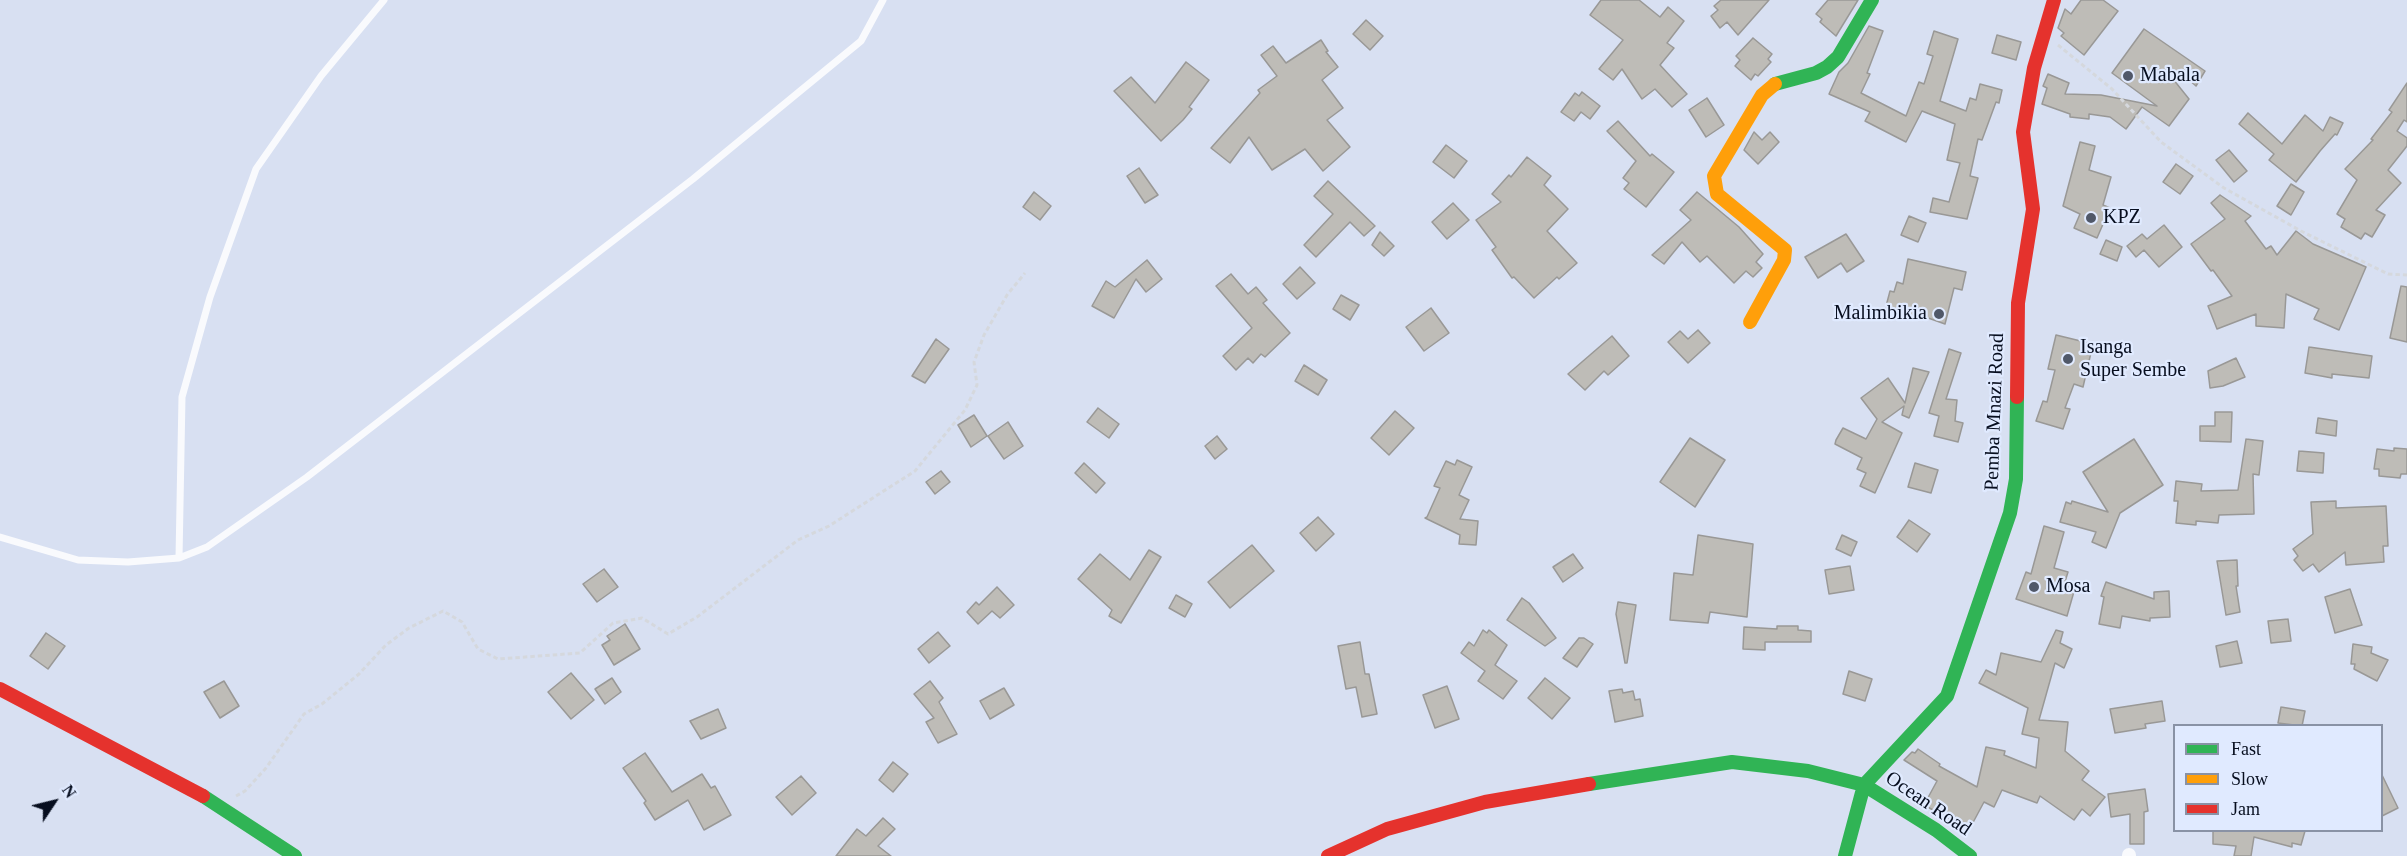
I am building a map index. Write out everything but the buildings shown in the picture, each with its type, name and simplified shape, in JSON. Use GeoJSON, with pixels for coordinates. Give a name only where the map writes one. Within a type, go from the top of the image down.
{"type":"FeatureCollection","features":[{"type":"Feature","properties":{"kind":"street"},"geometry":{"type":"LineString","coordinates":[[1750,322],[1784,260],[1785,250],[1717,194],[1714,176],[1762,95],[1775,84],[1816,73],[1839,57],[1872,0]]}},
{"type":"Feature","properties":{"kind":"street","name":"Pemba Mnazi Road"},"geometry":{"type":"LineString","coordinates":[[1845,856],[1864,785],[1947,696],[2010,513],[2016,479],[2018,303],[2033,209],[2024,132],[2034,68],[2054,0]]}},
{"type":"Feature","properties":{"kind":"street"},"geometry":{"type":"LineString","coordinates":[[0,689],[218,804],[295,856]]}},
{"type":"Feature","properties":{"kind":"street","name":"Ocean Road"},"geometry":{"type":"LineString","coordinates":[[1328,856],[1387,830],[1485,802],[1618,778],[1732,762],[1808,771],[1864,785],[1936,830],[1970,856]]}},
{"type":"Feature","properties":{"kind":"lane"},"geometry":{"type":"LineString","coordinates":[[179,558],[182,397],[210,297],[248,191],[256,170],[321,76],[384,0]]}},
{"type":"Feature","properties":{"kind":"lane"},"geometry":{"type":"LineString","coordinates":[[0,537],[78,560],[128,562],[179,558],[207,547],[307,477],[693,179],[861,41],[883,0]]}},
{"type":"Feature","properties":{"kind":"path"},"geometry":{"type":"LineString","coordinates":[[2045,34],[2112,89],[2161,142],[2224,188],[2301,231],[2388,274],[2407,275]]}},
{"type":"Feature","properties":{"kind":"path"},"geometry":{"type":"LineString","coordinates":[[218,804],[245,791],[280,750],[291,730],[304,714],[322,704],[359,674],[386,645],[443,611],[462,622],[478,649],[498,659],[580,653],[613,623],[642,618],[668,634],[697,617],[798,540],[829,526],[915,471],[965,410],[977,385],[974,362],[984,335],[1007,296],[1025,273]]}},
{"type":"Feature","properties":{"kind":"traffic: fast"},"geometry":{"type":"LineString","coordinates":[[1775,84],[1816,73],[1827,67],[1838,57],[1872,0]]}},
{"type":"Feature","properties":{"kind":"traffic: fast"},"geometry":{"type":"LineString","coordinates":[[1845,856],[1864,785],[1947,696],[2010,513],[2016,479],[2017,397]]}},
{"type":"Feature","properties":{"kind":"traffic: fast"},"geometry":{"type":"LineString","coordinates":[[1589,784],[1732,762],[1808,771],[1864,785],[1936,830],[1970,856]]}},
{"type":"Feature","properties":{"kind":"traffic: fast"},"geometry":{"type":"LineString","coordinates":[[203,796],[295,856]]}},
{"type":"Feature","properties":{"kind":"traffic: slow"},"geometry":{"type":"LineString","coordinates":[[1750,322],[1784,260],[1785,250],[1717,194],[1714,176],[1762,95],[1775,84]]}},
{"type":"Feature","properties":{"kind":"traffic: jam"},"geometry":{"type":"LineString","coordinates":[[2017,397],[2018,303],[2033,209],[2023,132],[2034,68],[2054,0]]}},
{"type":"Feature","properties":{"kind":"traffic: jam"},"geometry":{"type":"LineString","coordinates":[[0,689],[203,796]]}},
{"type":"Feature","properties":{"kind":"traffic: jam"},"geometry":{"type":"LineString","coordinates":[[1328,856],[1387,829],[1485,802],[1589,784]]}},
{"type":"Feature","properties":{"kind":"place","name":"Mabala"},"geometry":{"type":"Point","coordinates":[2128,76]}},
{"type":"Feature","properties":{"kind":"place","name":"KPZ"},"geometry":{"type":"Point","coordinates":[2091,218]}},
{"type":"Feature","properties":{"kind":"place","name":"Malimbikia"},"geometry":{"type":"Point","coordinates":[1939,314]}},
{"type":"Feature","properties":{"kind":"place","name":"Isanga Super Sembe"},"geometry":{"type":"Point","coordinates":[2068,359]}},
{"type":"Feature","properties":{"kind":"place","name":"Mosa"},"geometry":{"type":"Point","coordinates":[2034,587]}}]}
